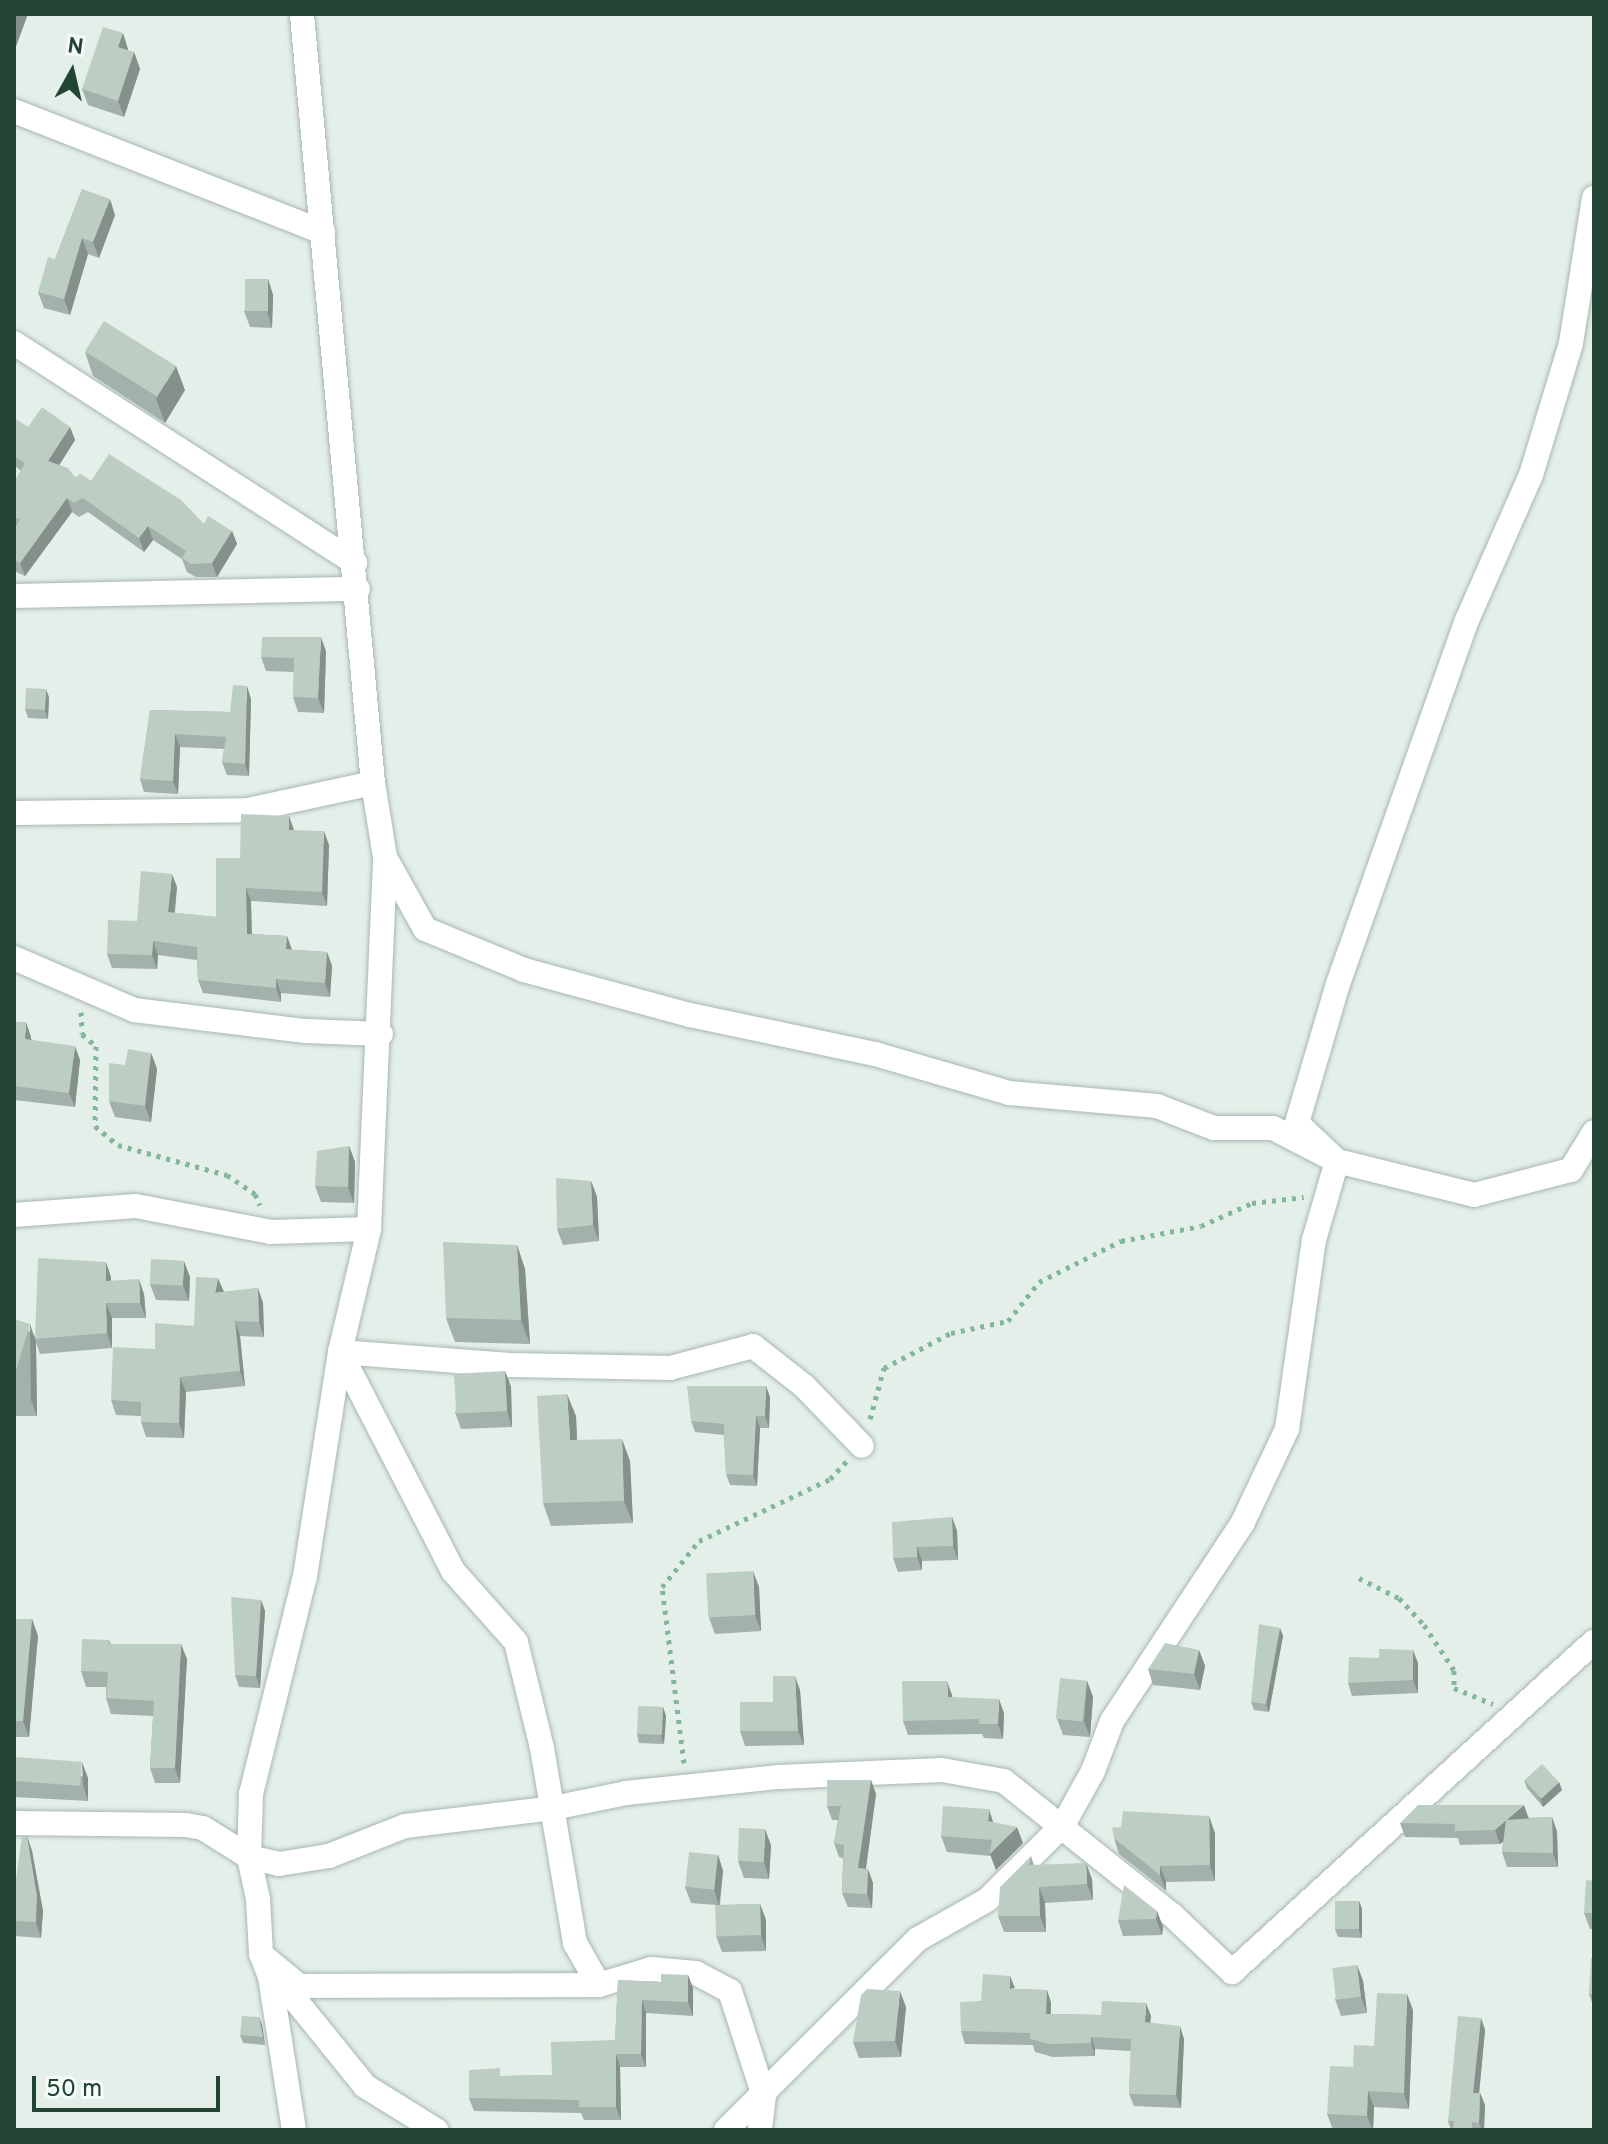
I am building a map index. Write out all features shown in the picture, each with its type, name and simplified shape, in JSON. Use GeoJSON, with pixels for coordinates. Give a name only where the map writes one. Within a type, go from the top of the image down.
{"type":"FeatureCollection","features":[{"type":"Feature","properties":{"kind":"street"},"geometry":{"type":"LineString","coordinates":[[294,2130],[270,1977],[261,1954],[258,1899],[249,1857],[256,1761],[305,1576],[340,1352],[369,1229],[381,1034],[385,857],[373,783],[358,589],[302,14]]}},
{"type":"Feature","properties":{"kind":"street"},"geometry":{"type":"LineString","coordinates":[[14,111],[323,232]]}},
{"type":"Feature","properties":{"kind":"street"},"geometry":{"type":"LineString","coordinates":[[1337,1161],[1297,1123],[1338,984],[1467,620],[1531,475],[1571,343],[1594,198]]}},
{"type":"Feature","properties":{"kind":"street"},"geometry":{"type":"LineString","coordinates":[[14,343],[355,563]]}},
{"type":"Feature","properties":{"kind":"street"},"geometry":{"type":"LineString","coordinates":[[18,594],[358,589]]}},
{"type":"Feature","properties":{"kind":"street"},"geometry":{"type":"LineString","coordinates":[[14,813],[248,810],[373,783]]}},
{"type":"Feature","properties":{"kind":"street"},"geometry":{"type":"LineString","coordinates":[[385,857],[425,929],[524,970],[690,1015],[875,1054],[1009,1093],[1157,1106],[1214,1128],[1273,1128],[1337,1161],[1474,1195],[1571,1170],[1594,1132]]}},
{"type":"Feature","properties":{"kind":"street"},"geometry":{"type":"LineString","coordinates":[[14,958],[72,986],[134,1010],[306,1031],[381,1034]]}},
{"type":"Feature","properties":{"kind":"street"},"geometry":{"type":"LineString","coordinates":[[726,2130],[764,2096],[918,1939],[987,1900],[1063,1825],[1093,1771],[1112,1721],[1243,1522],[1287,1429],[1314,1240],[1337,1161]]}},
{"type":"Feature","properties":{"kind":"street"},"geometry":{"type":"LineString","coordinates":[[14,1215],[136,1206],[271,1232],[369,1229]]}},
{"type":"Feature","properties":{"kind":"street"},"geometry":{"type":"LineString","coordinates":[[340,1352],[510,1365],[670,1368],[753,1346],[804,1386],[862,1446]]}},
{"type":"Feature","properties":{"kind":"street"},"geometry":{"type":"LineString","coordinates":[[340,1352],[453,1571],[516,1642],[553,1808],[575,1943],[599,1985]]}},
{"type":"Feature","properties":{"kind":"street"},"geometry":{"type":"LineString","coordinates":[[14,1823],[186,1825],[203,1828],[249,1857],[279,1864],[329,1856],[405,1826],[553,1808],[687,1784],[942,1770],[1004,1781],[1063,1825],[1232,1972],[1594,1642]]}},
{"type":"Feature","properties":{"kind":"street"},"geometry":{"type":"LineString","coordinates":[[261,1954],[299,1986],[599,1985],[651,1969],[696,1973],[730,1991],[764,2096],[760,2130]]}},
{"type":"Feature","properties":{"kind":"street"},"geometry":{"type":"LineString","coordinates":[[261,1954],[298,2009],[365,2086],[436,2130]]}},
{"type":"Feature","properties":{"kind":"path"},"geometry":{"type":"LineString","coordinates":[[72,986],[84,1019],[82,1034],[96,1046],[95,1126],[118,1145],[227,1175],[255,1194],[271,1232]]}},
{"type":"Feature","properties":{"kind":"path"},"geometry":{"type":"LineString","coordinates":[[687,1784],[662,1587],[699,1541],[830,1479],[862,1446],[884,1368],[951,1333],[1008,1321],[1039,1282],[1121,1241],[1201,1226],[1252,1203],[1313,1195]]}},
{"type":"Feature","properties":{"kind":"path"},"geometry":{"type":"LineString","coordinates":[[1359,1578],[1399,1598],[1424,1625],[1454,1670],[1454,1688],[1486,1703],[1505,1706]]}},
{"type":"Feature","properties":{"kind":"building"},"geometry":{"type":"Polygon","coordinates":[[[103,27],[123,33],[118,47],[134,52],[118,101],[82,89],[103,27]]]}},
{"type":"Feature","properties":{"kind":"building"},"geometry":{"type":"Polygon","coordinates":[[[82,189],[110,199],[93,242],[82,238],[64,299],[38,292],[48,257],[55,259],[82,189]]]}},
{"type":"Feature","properties":{"kind":"building"},"geometry":{"type":"Polygon","coordinates":[[[245,279],[268,279],[268,311],[245,311],[245,279]]]}},
{"type":"Feature","properties":{"kind":"building"},"geometry":{"type":"Polygon","coordinates":[[[104,321],[176,366],[157,397],[85,352],[104,321]]]}},
{"type":"Feature","properties":{"kind":"building"},"geometry":{"type":"Polygon","coordinates":[[[42,407],[70,427],[48,461],[68,468],[75,477],[81,474],[91,481],[109,454],[181,500],[204,524],[208,516],[232,531],[212,563],[191,564],[182,558],[186,551],[148,526],[139,538],[83,498],[74,503],[67,498],[20,563],[14,560],[14,530],[20,519],[14,518],[14,482],[25,463],[14,456],[14,418],[28,427],[42,407]]]}},
{"type":"Feature","properties":{"kind":"building"},"geometry":{"type":"Polygon","coordinates":[[[262,637],[321,637],[318,698],[293,697],[294,658],[261,657],[262,637]]]}},
{"type":"Feature","properties":{"kind":"building"},"geometry":{"type":"Polygon","coordinates":[[[233,685],[247,686],[245,764],[222,762],[226,737],[175,734],[173,781],[140,779],[150,710],[230,712],[233,685]]]}},
{"type":"Feature","properties":{"kind":"building"},"geometry":{"type":"Polygon","coordinates":[[[26,688],[46,689],[45,710],[25,709],[26,688]]]}},
{"type":"Feature","properties":{"kind":"building"},"geometry":{"type":"Polygon","coordinates":[[[241,814],[289,816],[289,830],[324,831],[322,892],[246,888],[247,934],[287,936],[286,949],[327,952],[325,983],[276,979],[276,988],[198,980],[197,947],[153,941],[152,955],[107,954],[108,920],[137,921],[141,871],[172,874],[168,912],[216,917],[216,858],[240,858],[241,814]]]}},
{"type":"Feature","properties":{"kind":"building"},"geometry":{"type":"Polygon","coordinates":[[[14,1022],[26,1022],[25,1039],[75,1046],[69,1093],[14,1086],[14,1022]]]}},
{"type":"Feature","properties":{"kind":"building"},"geometry":{"type":"Polygon","coordinates":[[[128,1049],[151,1053],[145,1106],[109,1101],[109,1063],[125,1065],[128,1049]]]}},
{"type":"Feature","properties":{"kind":"building"},"geometry":{"type":"Polygon","coordinates":[[[349,1146],[348,1187],[315,1186],[317,1151],[349,1146]]]}},
{"type":"Feature","properties":{"kind":"building"},"geometry":{"type":"Polygon","coordinates":[[[556,1178],[591,1181],[593,1225],[557,1229],[556,1178]]]}},
{"type":"Feature","properties":{"kind":"building"},"geometry":{"type":"Polygon","coordinates":[[[443,1242],[517,1245],[521,1320],[446,1318],[443,1242]]]}},
{"type":"Feature","properties":{"kind":"building"},"geometry":{"type":"Polygon","coordinates":[[[38,1258],[106,1262],[106,1281],[139,1279],[140,1303],[106,1303],[107,1333],[35,1339],[38,1258]]]}},
{"type":"Feature","properties":{"kind":"building"},"geometry":{"type":"Polygon","coordinates":[[[151,1259],[184,1261],[183,1286],[150,1284],[151,1259]]]}},
{"type":"Feature","properties":{"kind":"building"},"geometry":{"type":"Polygon","coordinates":[[[196,1277],[218,1278],[215,1293],[258,1288],[259,1322],[235,1321],[240,1371],[180,1377],[179,1423],[141,1422],[141,1402],[111,1400],[113,1347],[155,1349],[155,1323],[194,1326],[196,1277]]]}},
{"type":"Feature","properties":{"kind":"building"},"geometry":{"type":"Polygon","coordinates":[[[14,1319],[30,1324],[14,1377],[14,1319]]]}},
{"type":"Feature","properties":{"kind":"building"},"geometry":{"type":"Polygon","coordinates":[[[505,1371],[507,1411],[456,1414],[454,1374],[505,1371]]]}},
{"type":"Feature","properties":{"kind":"building"},"geometry":{"type":"Polygon","coordinates":[[[687,1386],[766,1386],[765,1416],[756,1416],[753,1475],[726,1474],[724,1424],[691,1421],[687,1386]]]}},
{"type":"Feature","properties":{"kind":"building"},"geometry":{"type":"Polygon","coordinates":[[[567,1394],[570,1440],[622,1439],[624,1501],[543,1503],[537,1396],[567,1394]]]}},
{"type":"Feature","properties":{"kind":"building"},"geometry":{"type":"Polygon","coordinates":[[[952,1517],[953,1546],[917,1547],[917,1557],[893,1558],[892,1522],[952,1517]]]}},
{"type":"Feature","properties":{"kind":"building"},"geometry":{"type":"Polygon","coordinates":[[[753,1571],[755,1615],[708,1617],[706,1573],[753,1571]]]}},
{"type":"Feature","properties":{"kind":"building"},"geometry":{"type":"Polygon","coordinates":[[[231,1597],[261,1600],[256,1676],[235,1675],[231,1597]]]}},
{"type":"Feature","properties":{"kind":"building"},"geometry":{"type":"Polygon","coordinates":[[[14,1619],[32,1619],[23,1721],[14,1721],[14,1619]]]}},
{"type":"Feature","properties":{"kind":"building"},"geometry":{"type":"Polygon","coordinates":[[[1259,1624],[1280,1628],[1266,1704],[1251,1702],[1259,1624]]]}},
{"type":"Feature","properties":{"kind":"building"},"geometry":{"type":"Polygon","coordinates":[[[82,1639],[109,1640],[109,1644],[181,1644],[175,1768],[150,1768],[154,1701],[106,1698],[108,1672],[81,1671],[82,1639]]]}},
{"type":"Feature","properties":{"kind":"building"},"geometry":{"type":"Polygon","coordinates":[[[1165,1643],[1199,1650],[1194,1674],[1148,1669],[1165,1643]]]}},
{"type":"Feature","properties":{"kind":"building"},"geometry":{"type":"Polygon","coordinates":[[[1379,1649],[1413,1650],[1413,1680],[1348,1683],[1349,1657],[1379,1658],[1379,1649]]]}},
{"type":"Feature","properties":{"kind":"building"},"geometry":{"type":"Polygon","coordinates":[[[773,1676],[795,1676],[798,1731],[740,1731],[740,1702],[773,1702],[773,1676]]]}},
{"type":"Feature","properties":{"kind":"building"},"geometry":{"type":"Polygon","coordinates":[[[1060,1678],[1087,1681],[1083,1722],[1056,1719],[1060,1678]]]}},
{"type":"Feature","properties":{"kind":"building"},"geometry":{"type":"Polygon","coordinates":[[[902,1681],[947,1681],[948,1697],[999,1699],[998,1724],[979,1724],[979,1719],[903,1721],[902,1681]]]}},
{"type":"Feature","properties":{"kind":"building"},"geometry":{"type":"Polygon","coordinates":[[[638,1706],[663,1707],[662,1735],[637,1734],[638,1706]]]}},
{"type":"Feature","properties":{"kind":"building"},"geometry":{"type":"Polygon","coordinates":[[[14,1757],[82,1762],[80,1786],[14,1781],[14,1757]]]}},
{"type":"Feature","properties":{"kind":"building"},"geometry":{"type":"Polygon","coordinates":[[[1542,1764],[1559,1782],[1541,1799],[1524,1780],[1542,1764]]]}},
{"type":"Feature","properties":{"kind":"building"},"geometry":{"type":"Polygon","coordinates":[[[827,1780],[871,1780],[858,1868],[868,1869],[867,1894],[842,1893],[844,1845],[834,1843],[841,1806],[827,1806],[827,1780]]]}},
{"type":"Feature","properties":{"kind":"building"},"geometry":{"type":"Polygon","coordinates":[[[1418,1805],[1524,1805],[1495,1830],[1455,1831],[1455,1824],[1400,1823],[1418,1805]]]}},
{"type":"Feature","properties":{"kind":"building"},"geometry":{"type":"Polygon","coordinates":[[[943,1806],[989,1809],[988,1821],[1017,1827],[990,1854],[992,1840],[941,1836],[943,1806]]]}},
{"type":"Feature","properties":{"kind":"building"},"geometry":{"type":"Polygon","coordinates":[[[1123,1811],[1209,1816],[1210,1865],[1160,1866],[1160,1875],[1114,1838],[1112,1828],[1121,1827],[1123,1811]]]}},
{"type":"Feature","properties":{"kind":"building"},"geometry":{"type":"Polygon","coordinates":[[[1552,1817],[1553,1853],[1502,1852],[1506,1820],[1552,1817]]]}},
{"type":"Feature","properties":{"kind":"building"},"geometry":{"type":"Polygon","coordinates":[[[739,1828],[765,1829],[764,1862],[738,1861],[739,1828]]]}},
{"type":"Feature","properties":{"kind":"building"},"geometry":{"type":"Polygon","coordinates":[[[22,1836],[27,1836],[37,1896],[36,1922],[14,1921],[14,1886],[22,1836]]]}},
{"type":"Feature","properties":{"kind":"building"},"geometry":{"type":"Polygon","coordinates":[[[689,1852],[718,1855],[714,1890],[685,1887],[689,1852]]]}},
{"type":"Feature","properties":{"kind":"building"},"geometry":{"type":"Polygon","coordinates":[[[1031,1856],[1029,1865],[1086,1863],[1087,1884],[1039,1887],[1040,1916],[998,1916],[1000,1887],[1031,1856]]]}},
{"type":"Feature","properties":{"kind":"building"},"geometry":{"type":"Polygon","coordinates":[[[1586,1880],[1594,1881],[1594,1913],[1584,1913],[1586,1880]]]}},
{"type":"Feature","properties":{"kind":"building"},"geometry":{"type":"Polygon","coordinates":[[[1124,1885],[1157,1911],[1156,1919],[1118,1920],[1124,1885]]]}},
{"type":"Feature","properties":{"kind":"building"},"geometry":{"type":"Polygon","coordinates":[[[1335,1901],[1359,1901],[1359,1929],[1335,1929],[1335,1901]]]}},
{"type":"Feature","properties":{"kind":"building"},"geometry":{"type":"Polygon","coordinates":[[[760,1904],[761,1935],[716,1937],[715,1906],[760,1904]]]}},
{"type":"Feature","properties":{"kind":"building"},"geometry":{"type":"Polygon","coordinates":[[[1591,1958],[1594,1958],[1594,1994],[1589,1994],[1591,1958]]]}},
{"type":"Feature","properties":{"kind":"building"},"geometry":{"type":"Polygon","coordinates":[[[1357,1965],[1361,1997],[1336,2000],[1332,1968],[1357,1965]]]}},
{"type":"Feature","properties":{"kind":"building"},"geometry":{"type":"Polygon","coordinates":[[[661,1974],[688,1975],[688,2002],[642,2000],[641,2054],[616,2054],[616,2107],[579,2107],[579,2100],[469,2098],[469,2070],[500,2068],[500,2076],[552,2075],[551,2042],[615,2040],[618,1980],[661,1982],[661,1974]]]}},
{"type":"Feature","properties":{"kind":"building"},"geometry":{"type":"Polygon","coordinates":[[[983,1974],[1010,1976],[1010,1989],[1047,1990],[1046,2014],[1101,2015],[1102,2001],[1146,2003],[1145,2022],[1180,2026],[1176,2095],[1129,2094],[1131,2039],[1091,2037],[1091,2043],[1049,2044],[1030,2039],[1030,2033],[961,2031],[960,2002],[981,2001],[983,1974]]]}},
{"type":"Feature","properties":{"kind":"building"},"geometry":{"type":"Polygon","coordinates":[[[867,1989],[900,1991],[895,2041],[853,2042],[861,1995],[867,1989]]]}},
{"type":"Feature","properties":{"kind":"building"},"geometry":{"type":"Polygon","coordinates":[[[1377,1993],[1407,1994],[1404,2093],[1368,2091],[1367,2116],[1327,2114],[1330,2066],[1353,2067],[1354,2045],[1374,2046],[1377,1993]]]}},
{"type":"Feature","properties":{"kind":"building"},"geometry":{"type":"Polygon","coordinates":[[[242,2016],[259,2017],[263,2037],[240,2035],[242,2016]]]}},
{"type":"Feature","properties":{"kind":"building"},"geometry":{"type":"Polygon","coordinates":[[[1458,2016],[1481,2018],[1473,2093],[1480,2093],[1479,2123],[1472,2122],[1472,2130],[1453,2130],[1454,2121],[1448,2121],[1458,2016]]]}}]}
